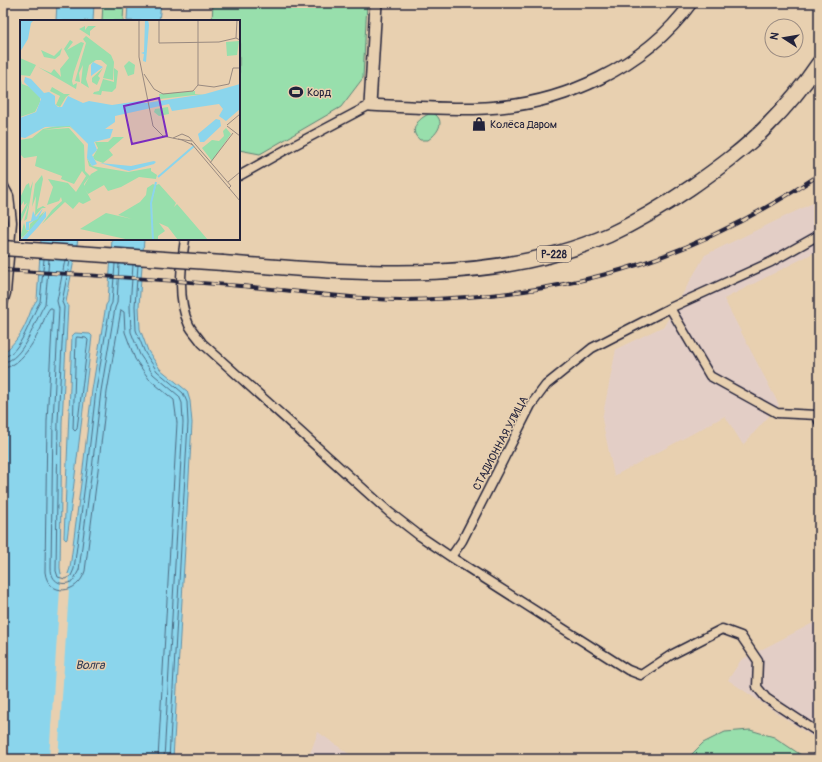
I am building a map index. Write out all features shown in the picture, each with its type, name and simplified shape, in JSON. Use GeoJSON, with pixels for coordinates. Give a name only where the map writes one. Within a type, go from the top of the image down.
{"type":"FeatureCollection","features":[{"type":"Feature","properties":{"kind":"highway","name":"Р-228"},"geometry":{"type":"LineString","coordinates":[[3,248],[347,272],[410,273],[454,270],[502,265],[544,257],[610,234],[646,215],[717,169],[747,145],[768,125],[799,90],[819,63]]}},
{"type":"Feature","properties":{"kind":"street"},"geometry":{"type":"LineString","coordinates":[[370,105],[376,3]]}},
{"type":"Feature","properties":{"kind":"street"},"geometry":{"type":"LineString","coordinates":[[240,175],[370,105],[436,109],[485,108],[517,105],[554,96],[599,78],[629,61],[650,46],[666,31],[691,3]]}},
{"type":"Feature","properties":{"kind":"street"},"geometry":{"type":"LineString","coordinates":[[3,185],[9,196],[12,222],[6,293],[3,303]]}},
{"type":"Feature","properties":{"kind":"street","name":"СТАДИОННАЯ УЛИЦА"},"geometry":{"type":"LineString","coordinates":[[451,557],[462,541],[531,405],[546,385],[592,348],[670,308],[771,262],[819,234]]}},
{"type":"Feature","properties":{"kind":"street"},"geometry":{"type":"LineString","coordinates":[[185,240],[182,284],[183,306],[190,326],[202,343],[389,512],[420,536],[451,557],[628,670],[642,675],[671,655],[722,629],[741,636],[758,661],[757,687],[766,698],[819,733]]}},
{"type":"Feature","properties":{"kind":"street"},"geometry":{"type":"LineString","coordinates":[[670,308],[710,376],[777,413],[816,415],[819,421]]}},
{"type":"Feature","properties":{"kind":"shaded area"},"geometry":{"type":"Polygon","coordinates":[[[819,200],[819,250],[724,299],[779,405],[743,445],[725,416],[614,476],[602,419],[616,349],[664,326],[705,255],[819,200]]]}},
{"type":"Feature","properties":{"kind":"shaded area"},"geometry":{"type":"Polygon","coordinates":[[[819,620],[819,741],[728,680],[741,660],[819,620]]]}},
{"type":"Feature","properties":{"kind":"shaded area"},"geometry":{"type":"Polygon","coordinates":[[[318,732],[356,759],[308,759],[318,732]]]}},
{"type":"Feature","properties":{"kind":"green space"},"geometry":{"type":"Polygon","coordinates":[[[103,3],[124,3],[123,20],[102,20],[103,3]]]}},
{"type":"Feature","properties":{"kind":"green space","name":"Корд"},"geometry":{"type":"Polygon","coordinates":[[[213,3],[367,3],[363,78],[341,107],[260,154],[240,150],[240,20],[212,20],[213,3]]]}},
{"type":"Feature","properties":{"kind":"green space"},"geometry":{"type":"Polygon","coordinates":[[[433,113],[439,120],[439,127],[435,134],[428,140],[420,140],[414,132],[415,128],[420,120],[428,114],[433,113]]]}},
{"type":"Feature","properties":{"kind":"green space"},"geometry":{"type":"Polygon","coordinates":[[[750,730],[774,737],[807,759],[687,759],[703,743],[725,732],[750,730]]]}},
{"type":"Feature","properties":{"kind":"water"},"geometry":{"type":"Polygon","coordinates":[[[57,3],[94,3],[93,20],[56,20],[57,3]]]}},
{"type":"Feature","properties":{"kind":"water"},"geometry":{"type":"Polygon","coordinates":[[[128,3],[161,3],[159,20],[127,20],[128,3]]]}},
{"type":"Feature","properties":{"kind":"water","name":"Волга"},"geometry":{"type":"Polygon","coordinates":[[[41,240],[78,240],[66,302],[68,305],[62,422],[60,568],[61,574],[65,575],[68,574],[70,568],[92,390],[106,305],[108,302],[112,240],[144,240],[139,306],[140,329],[148,351],[160,369],[187,391],[190,401],[192,423],[173,759],[3,759],[3,354],[21,332],[37,300],[41,240]]]}},
{"type":"Feature","properties":{"kind":"water"},"geometry":{"type":"Polygon","coordinates":[[[75,333],[90,334],[92,336],[66,540],[64,538],[72,336],[75,333]]]}},
{"type":"Feature","properties":{"kind":"pier"},"geometry":{"type":"Polygon","coordinates":[[[61,574],[70,574],[58,759],[49,759],[61,574]]]}},
{"type":"Feature","properties":{"kind":"railway"},"geometry":{"type":"LineString","coordinates":[[3,270],[122,277],[400,300],[440,299],[527,291],[615,272],[698,242],[779,200],[819,175]]}},
{"type":"Feature","properties":{"kind":"place","name":"Корд"},"geometry":{"type":"Point","coordinates":[296,92]}},
{"type":"Feature","properties":{"kind":"place","name":"Колёса Даром"},"geometry":{"type":"Point","coordinates":[479,124]}}]}
